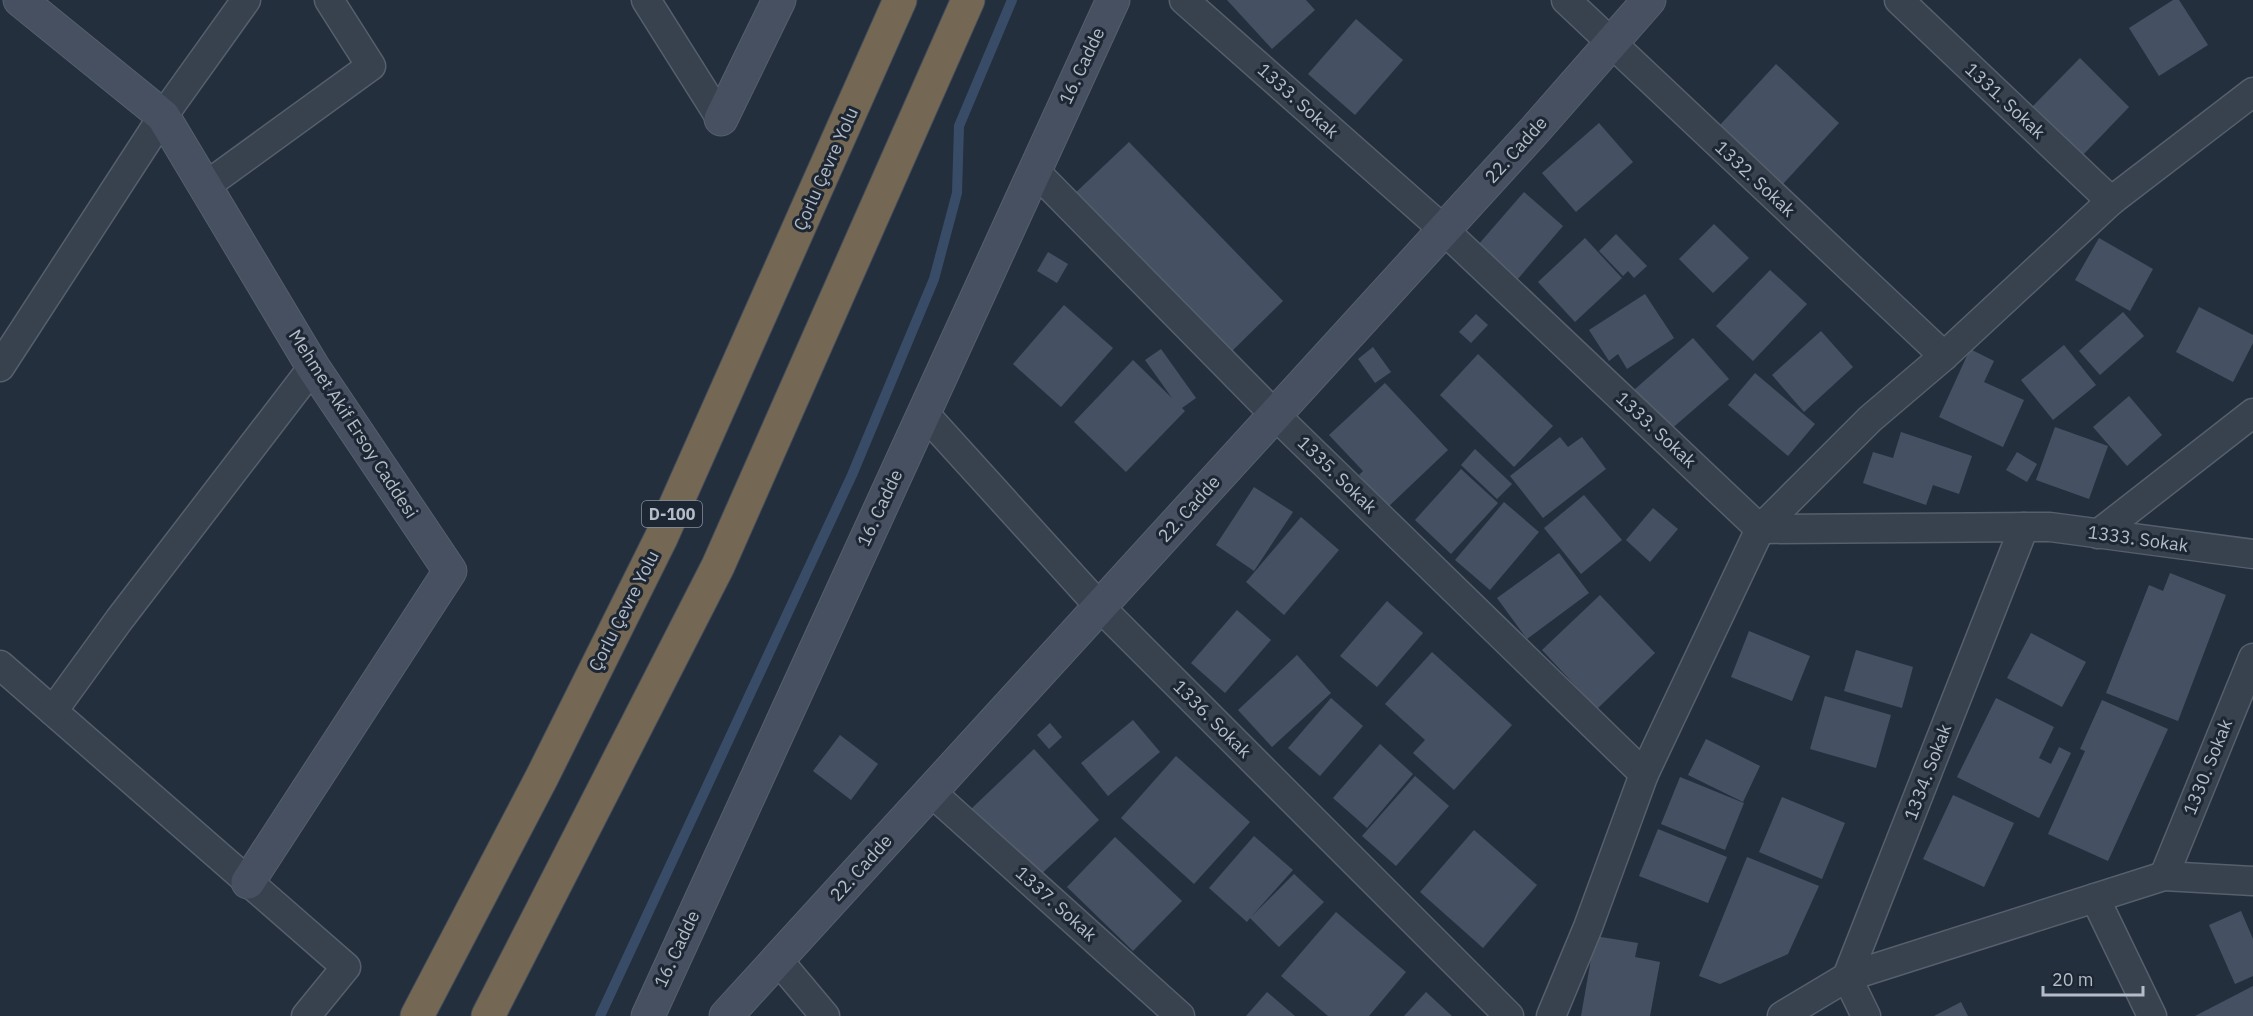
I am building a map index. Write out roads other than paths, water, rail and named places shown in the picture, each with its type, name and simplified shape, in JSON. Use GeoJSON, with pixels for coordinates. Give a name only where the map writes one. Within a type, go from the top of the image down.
{"type":"FeatureCollection","features":[{"type":"Feature","properties":{"kind":"highway","name":"Çorlu Çevre Yolu"},"geometry":{"type":"LineString","coordinates":[[417,1016],[661,538],[900,0]]}},
{"type":"Feature","properties":{"kind":"highway"},"geometry":{"type":"LineString","coordinates":[[488,1016],[598,806],[718,566],[968,0]]}},
{"type":"Feature","properties":{"kind":"street","name":"Mehmet Akif Ersoy Caddesi"},"geometry":{"type":"LineString","coordinates":[[20,0],[163,116],[207,185],[313,368],[450,571],[248,882]]}},
{"type":"Feature","properties":{"kind":"street"},"geometry":{"type":"LineString","coordinates":[[0,367],[163,116],[246,0]]}},
{"type":"Feature","properties":{"kind":"street"},"geometry":{"type":"LineString","coordinates":[[207,185],[371,66],[329,0]]}},
{"type":"Feature","properties":{"kind":"street"},"geometry":{"type":"LineString","coordinates":[[646,0],[721,119]]}},
{"type":"Feature","properties":{"kind":"street"},"geometry":{"type":"LineString","coordinates":[[721,119],[779,0]]}},
{"type":"Feature","properties":{"kind":"street","name":"16. Cadde"},"geometry":{"type":"LineString","coordinates":[[648,1016],[1113,0]]}},
{"type":"Feature","properties":{"kind":"street","name":"1333. Sokak"},"geometry":{"type":"LineString","coordinates":[[1184,0],[1444,230],[1760,529],[2050,527],[2253,554]]}},
{"type":"Feature","properties":{"kind":"street","name":"1332. Sokak"},"geometry":{"type":"LineString","coordinates":[[1566,0],[1944,356]]}},
{"type":"Feature","properties":{"kind":"street","name":"22. Cadde"},"geometry":{"type":"LineString","coordinates":[[726,1016],[1444,230],[1649,0]]}},
{"type":"Feature","properties":{"kind":"street","name":"1331. Sokak"},"geometry":{"type":"LineString","coordinates":[[1899,0],[2111,201]]}},
{"type":"Feature","properties":{"kind":"street"},"geometry":{"type":"LineString","coordinates":[[1551,1016],[1588,927],[1644,774],[1760,529],[1870,419],[1944,356],[2111,201],[2253,92]]}},
{"type":"Feature","properties":{"kind":"street","name":"1335. Sokak"},"geometry":{"type":"LineString","coordinates":[[1034,170],[1275,415],[1644,774]]}},
{"type":"Feature","properties":{"kind":"street"},"geometry":{"type":"LineString","coordinates":[[53,711],[119,620],[313,368]]}},
{"type":"Feature","properties":{"kind":"street","name":"1336. Sokak"},"geometry":{"type":"LineString","coordinates":[[923,412],[1100,607],[1509,1016]]}},
{"type":"Feature","properties":{"kind":"street"},"geometry":{"type":"LineString","coordinates":[[2098,534],[2253,413]]}},
{"type":"Feature","properties":{"kind":"street","name":"1334. Sokak"},"geometry":{"type":"LineString","coordinates":[[1847,977],[2024,527]]}},
{"type":"Feature","properties":{"kind":"street","name":"1330. Sokak"},"geometry":{"type":"LineString","coordinates":[[2164,876],[2253,658]]}},
{"type":"Feature","properties":{"kind":"street"},"geometry":{"type":"LineString","coordinates":[[0,665],[346,967],[306,1016]]}},
{"type":"Feature","properties":{"kind":"street","name":"1337. Sokak"},"geometry":{"type":"LineString","coordinates":[[931,792],[1180,1016]]}},
{"type":"Feature","properties":{"kind":"street"},"geometry":{"type":"LineString","coordinates":[[1782,1016],[1847,977],[2164,876],[2253,881]]}},
{"type":"Feature","properties":{"kind":"street"},"geometry":{"type":"LineString","coordinates":[[2095,898],[2152,1016]]}},
{"type":"Feature","properties":{"kind":"street"},"geometry":{"type":"LineString","coordinates":[[778,960],[825,1016]]}},
{"type":"Feature","properties":{"kind":"street"},"geometry":{"type":"LineString","coordinates":[[1847,977],[1866,1016]]}},
{"type":"Feature","properties":{"kind":"waterway"},"geometry":{"type":"LineString","coordinates":[[600,1016],[852,475],[934,279],[957,193],[959,126],[1012,0]]}}]}
